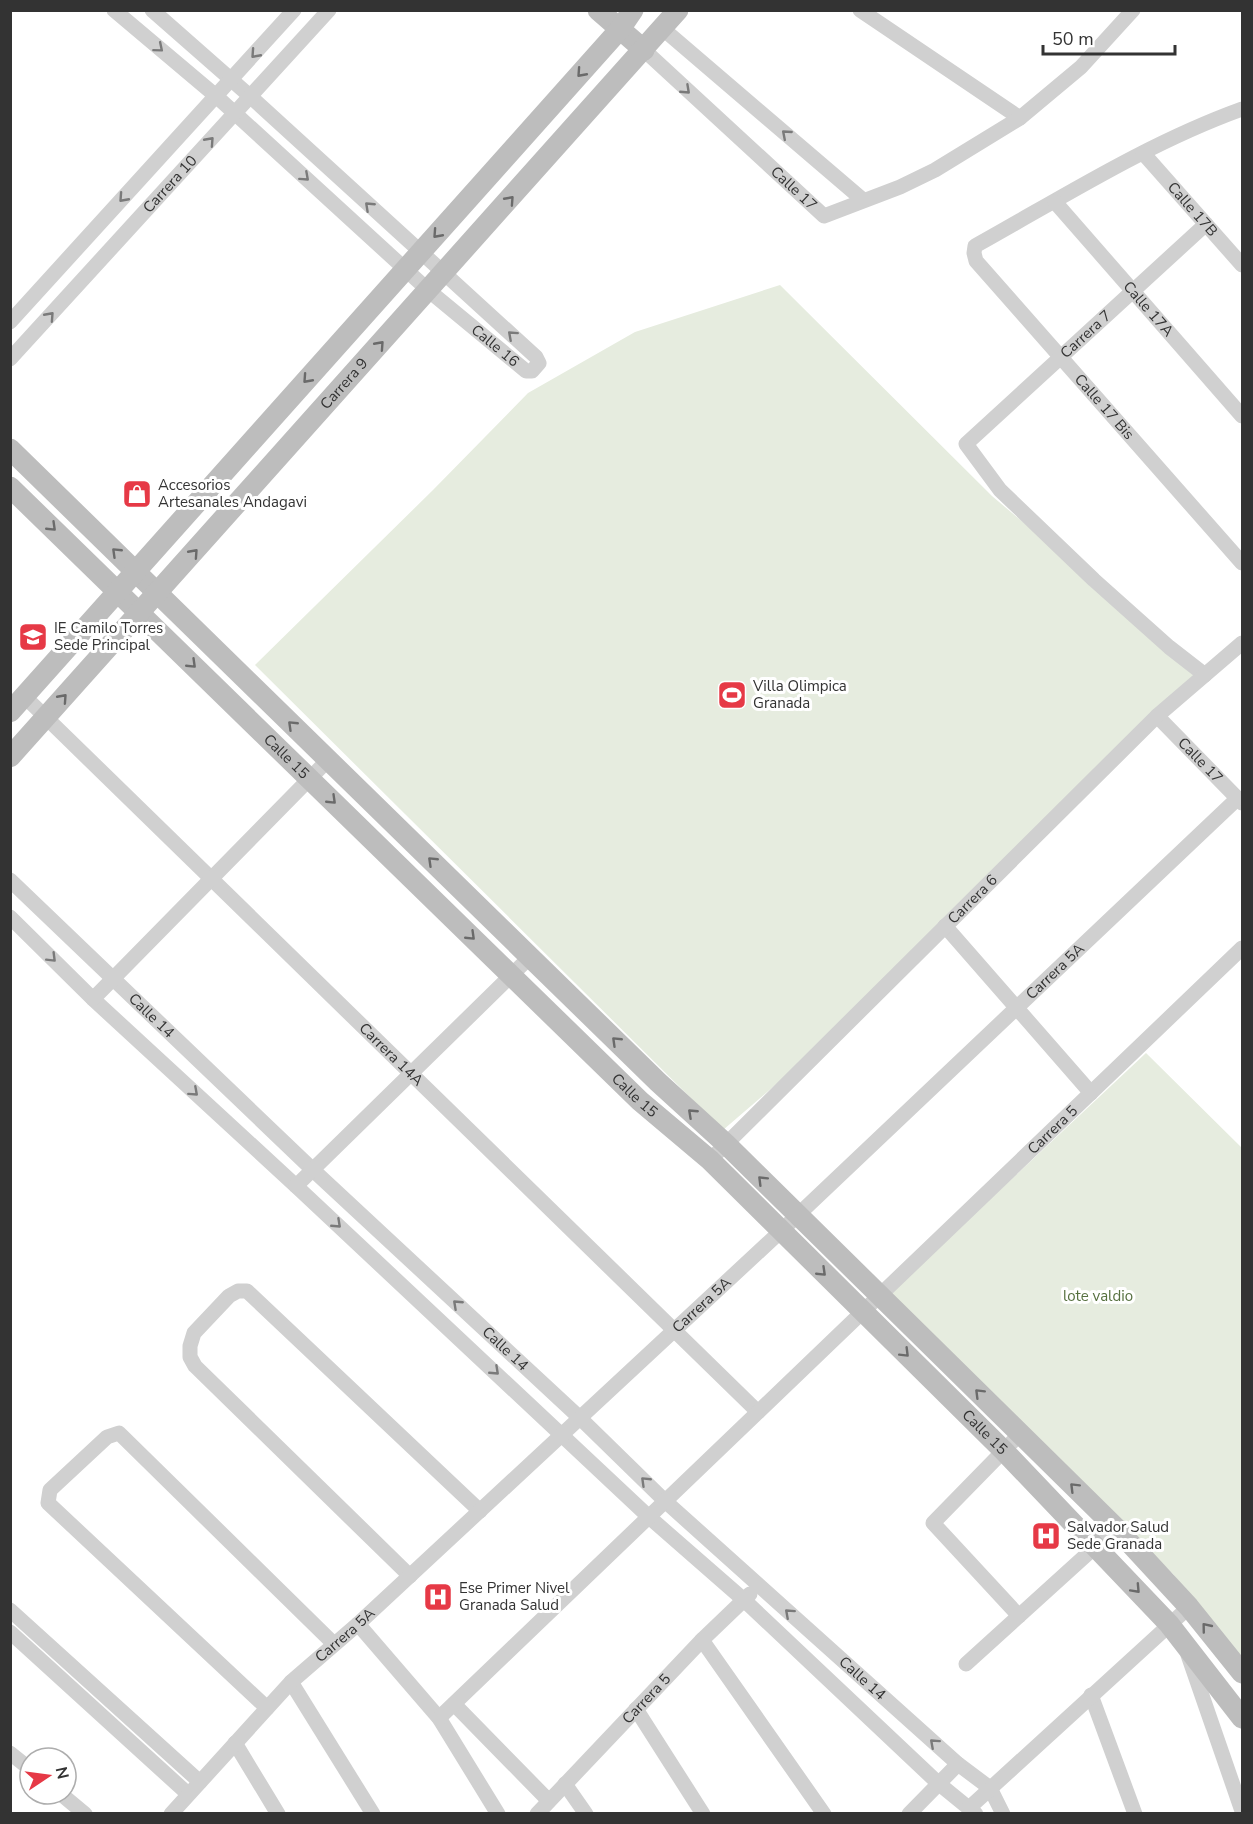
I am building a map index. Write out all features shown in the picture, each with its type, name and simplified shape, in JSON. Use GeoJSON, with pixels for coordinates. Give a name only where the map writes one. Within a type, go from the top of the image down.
{"type":"FeatureCollection","features":[{"type":"Feature","properties":{"kind":"street","name":"Calle 16"},"geometry":{"type":"LineString","coordinates":[[114,10],[216,96],[428,290],[526,370],[532,371],[536,368],[538,363],[536,357],[152,10]]}},
{"type":"Feature","properties":{"kind":"street","name":"Carrera 10"},"geometry":{"type":"LineString","coordinates":[[10,322],[294,10]]}},
{"type":"Feature","properties":{"kind":"street","name":"Carrera 10"},"geometry":{"type":"LineString","coordinates":[[10,359],[329,10]]}},
{"type":"Feature","properties":{"kind":"street","name":"Calle 17"},"geometry":{"type":"LineString","coordinates":[[598,10],[824,216],[862,200]]}},
{"type":"Feature","properties":{"kind":"street","name":"Carrera 9"},"geometry":{"type":"LineString","coordinates":[[17,704],[620,29],[633,10]]}},
{"type":"Feature","properties":{"kind":"street"},"geometry":{"type":"LineString","coordinates":[[642,10],[862,200],[900,187],[935,170],[1020,118],[1081,67],[1132,10]]}},
{"type":"Feature","properties":{"kind":"street","name":"Carrera 9"},"geometry":{"type":"LineString","coordinates":[[10,757],[678,10]]}},
{"type":"Feature","properties":{"kind":"street"},"geometry":{"type":"LineString","coordinates":[[860,10],[1020,118]]}},
{"type":"Feature","properties":{"kind":"street"},"geometry":{"type":"LineString","coordinates":[[1055,202],[1143,153],[1206,122],[1242,109]]}},
{"type":"Feature","properties":{"kind":"street","name":"Calle 17B"},"geometry":{"type":"LineString","coordinates":[[1143,153],[1242,265]]}},
{"type":"Feature","properties":{"kind":"street","name":"Calle 17 Bis"},"geometry":{"type":"LineString","coordinates":[[1055,202],[975,246],[976,261],[1063,357],[1242,563]]}},
{"type":"Feature","properties":{"kind":"street","name":"Calle 17A"},"geometry":{"type":"LineString","coordinates":[[1055,202],[1242,416]]}},
{"type":"Feature","properties":{"kind":"street","name":"Carrera 7"},"geometry":{"type":"LineString","coordinates":[[1205,675],[1169,647],[1094,580],[1000,490],[966,444],[1206,224]]}},
{"type":"Feature","properties":{"kind":"street","name":"Calle 15"},"geometry":{"type":"LineString","coordinates":[[10,449],[658,1082],[726,1144],[1116,1528],[1189,1607],[1242,1673]]}},
{"type":"Feature","properties":{"kind":"street","name":"Calle 15"},"geometry":{"type":"LineString","coordinates":[[10,487],[640,1101],[710,1160],[1004,1451],[1175,1631],[1242,1718]]}},
{"type":"Feature","properties":{"kind":"street","name":"Carrera 6"},"geometry":{"type":"LineString","coordinates":[[710,1160],[1157,716],[1242,643]]}},
{"type":"Feature","properties":{"kind":"street","name":"Carrera 14A"},"geometry":{"type":"LineString","coordinates":[[17,704],[46,717],[758,1412]]}},
{"type":"Feature","properties":{"kind":"street","name":"Calle 17"},"geometry":{"type":"LineString","coordinates":[[1157,716],[1240,801]]}},
{"type":"Feature","properties":{"kind":"street"},"geometry":{"type":"LineString","coordinates":[[93,999],[328,760]]}},
{"type":"Feature","properties":{"kind":"street","name":"Carrera 5A"},"geometry":{"type":"LineString","coordinates":[[171,1814],[291,1682],[358,1624],[781,1232],[1017,1007],[1240,801]]}},
{"type":"Feature","properties":{"kind":"street","name":"Calle 14"},"geometry":{"type":"LineString","coordinates":[[10,880],[313,1170],[580,1418],[665,1501],[958,1764],[990,1788],[1003,1814]]}},
{"type":"Feature","properties":{"kind":"street","name":"Calle 14"},"geometry":{"type":"LineString","coordinates":[[10,917],[93,999],[563,1434],[649,1517],[744,1600],[938,1783],[973,1810]]}},
{"type":"Feature","properties":{"kind":"street"},"geometry":{"type":"LineString","coordinates":[[945,926],[1091,1093]]}},
{"type":"Feature","properties":{"kind":"street","name":"Carrera 5"},"geometry":{"type":"LineString","coordinates":[[439,1718],[1242,948]]}},
{"type":"Feature","properties":{"kind":"street"},"geometry":{"type":"LineString","coordinates":[[296,1186],[530,957]]}},
{"type":"Feature","properties":{"kind":"street"},"geometry":{"type":"LineString","coordinates":[[410,1576],[195,1366],[190,1358],[190,1346],[194,1333],[229,1296],[238,1291],[248,1291],[480,1511]]}},
{"type":"Feature","properties":{"kind":"street"},"geometry":{"type":"LineString","coordinates":[[267,1708],[48,1503],[50,1490],[107,1437],[119,1433],[334,1644]]}},
{"type":"Feature","properties":{"kind":"street"},"geometry":{"type":"LineString","coordinates":[[1019,1616],[933,1523],[1020,1434]]}},
{"type":"Feature","properties":{"kind":"street"},"geometry":{"type":"LineString","coordinates":[[966,1664],[1116,1528]]}},
{"type":"Feature","properties":{"kind":"street","name":"Carrera 5"},"geometry":{"type":"LineString","coordinates":[[537,1814],[702,1640],[758,1585]]}},
{"type":"Feature","properties":{"kind":"street"},"geometry":{"type":"LineString","coordinates":[[973,1810],[990,1788],[1091,1695],[1175,1631],[1189,1607]]}},
{"type":"Feature","properties":{"kind":"street"},"geometry":{"type":"LineString","coordinates":[[10,1610],[200,1782]]}},
{"type":"Feature","properties":{"kind":"street"},"geometry":{"type":"LineString","coordinates":[[358,1624],[439,1718],[498,1814]]}},
{"type":"Feature","properties":{"kind":"street"},"geometry":{"type":"LineString","coordinates":[[1175,1631],[1242,1811]]}},
{"type":"Feature","properties":{"kind":"street"},"geometry":{"type":"LineString","coordinates":[[10,1632],[188,1794]]}},
{"type":"Feature","properties":{"kind":"street"},"geometry":{"type":"LineString","coordinates":[[702,1640],[824,1814]]}},
{"type":"Feature","properties":{"kind":"street"},"geometry":{"type":"LineString","coordinates":[[291,1682],[373,1814]]}},
{"type":"Feature","properties":{"kind":"street"},"geometry":{"type":"LineString","coordinates":[[1091,1695],[1135,1814]]}},
{"type":"Feature","properties":{"kind":"street"},"geometry":{"type":"LineString","coordinates":[[454,1704],[549,1801]]}},
{"type":"Feature","properties":{"kind":"street"},"geometry":{"type":"LineString","coordinates":[[636,1710],[703,1814]]}},
{"type":"Feature","properties":{"kind":"street"},"geometry":{"type":"LineString","coordinates":[[235,1743],[278,1814]]}},
{"type":"Feature","properties":{"kind":"street"},"geometry":{"type":"LineString","coordinates":[[909,1814],[958,1764]]}},
{"type":"Feature","properties":{"kind":"street"},"geometry":{"type":"LineString","coordinates":[[565,1784],[586,1814]]}},
{"type":"Feature","properties":{"kind":"green space","name":"Villa Olimpica Granada"},"geometry":{"type":"Polygon","coordinates":[[[780,285],[992,496],[1203,675],[837,1032],[723,1130],[255,665],[528,393],[635,332],[780,285]]]}},
{"type":"Feature","properties":{"kind":"green space","name":"lote valdio"},"geometry":{"type":"Polygon","coordinates":[[[1146,1053],[1242,1148],[1242,1660],[1173,1574],[889,1294],[1146,1053]]]}},
{"type":"Feature","properties":{"kind":"place","name":"Accesorios Artesanales Andagavi"},"geometry":{"type":"Point","coordinates":[137,494]}},
{"type":"Feature","properties":{"kind":"place","name":"IE Camilo Torres Sede Principal"},"geometry":{"type":"Point","coordinates":[33,637]}},
{"type":"Feature","properties":{"kind":"place","name":"Villa Olimpica Granada"},"geometry":{"type":"Point","coordinates":[732,695]}},
{"type":"Feature","properties":{"kind":"place","name":"Salvador Salud Sede Granada"},"geometry":{"type":"Point","coordinates":[1046,1536]}},
{"type":"Feature","properties":{"kind":"place","name":"Ese Primer Nivel Granada Salud"},"geometry":{"type":"Point","coordinates":[438,1597]}}]}
